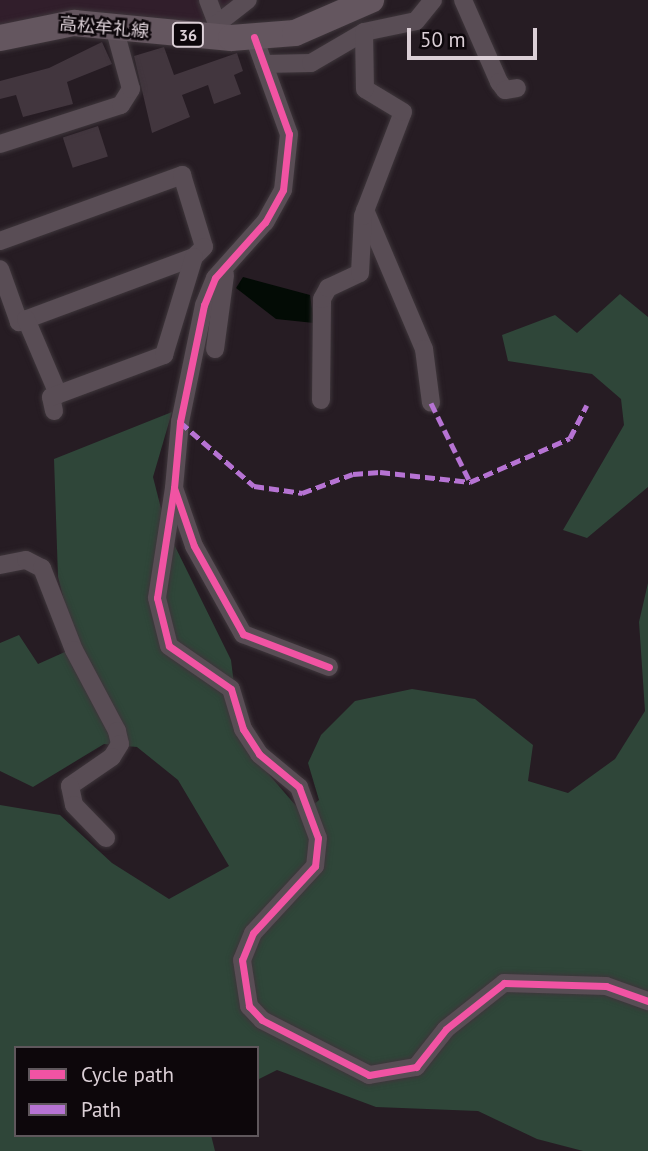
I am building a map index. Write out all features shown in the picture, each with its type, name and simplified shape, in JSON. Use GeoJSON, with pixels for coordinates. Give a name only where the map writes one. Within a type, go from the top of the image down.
{"type":"FeatureCollection","features":[{"type":"Feature","properties":{"kind":"main road","name":"高松牟礼線"},"geometry":{"type":"LineString","coordinates":[[0,38],[48,24],[215,30],[254,37],[331,22],[371,0]]}},
{"type":"Feature","properties":{"kind":"street"},"geometry":{"type":"LineString","coordinates":[[208,0],[215,30],[248,0]]}},
{"type":"Feature","properties":{"kind":"street"},"geometry":{"type":"LineString","coordinates":[[264,64],[311,63],[363,32],[416,21],[433,0]]}},
{"type":"Feature","properties":{"kind":"street"},"geometry":{"type":"LineString","coordinates":[[463,0],[499,82],[505,90],[517,88]]}},
{"type":"Feature","properties":{"kind":"street"},"geometry":{"type":"LineString","coordinates":[[0,144],[121,105],[131,89],[114,27]]}},
{"type":"Feature","properties":{"kind":"street"},"geometry":{"type":"LineString","coordinates":[[321,400],[322,299],[328,288],[360,273],[366,210],[403,112],[365,89],[363,32]]}},
{"type":"Feature","properties":{"kind":"street"},"geometry":{"type":"LineString","coordinates":[[254,37],[289,134],[283,190],[227,264],[204,305],[180,422],[174,488],[157,598],[169,646],[231,689],[243,729],[259,754],[299,787],[318,838],[315,866],[253,933],[242,960],[249,1006],[262,1020],[369,1075],[416,1067],[446,1029],[504,983],[606,986],[648,1001]]}},
{"type":"Feature","properties":{"kind":"street"},"geometry":{"type":"LineString","coordinates":[[0,241],[182,175],[204,247],[194,257],[19,322],[0,269]]}},
{"type":"Feature","properties":{"kind":"street"},"geometry":{"type":"LineString","coordinates":[[366,210],[424,349],[431,403]]}},
{"type":"Feature","properties":{"kind":"street"},"geometry":{"type":"LineString","coordinates":[[26,319],[56,403],[164,355],[194,257]]}},
{"type":"Feature","properties":{"kind":"street"},"geometry":{"type":"LineString","coordinates":[[215,349],[227,264]]}},
{"type":"Feature","properties":{"kind":"street"},"geometry":{"type":"LineString","coordinates":[[174,488],[194,546],[243,634],[329,667]]}},
{"type":"Feature","properties":{"kind":"street"},"geometry":{"type":"LineString","coordinates":[[0,565],[26,559],[42,568],[74,650],[117,731],[120,744],[112,757],[70,786],[74,805],[106,838]]}},
{"type":"Feature","properties":{"kind":"shaded area"},"geometry":{"type":"Polygon","coordinates":[[[0,0],[247,0],[217,23],[74,23],[0,45],[0,0]]]}},
{"type":"Feature","properties":{"kind":"shaded area"},"geometry":{"type":"Polygon","coordinates":[[[243,277],[310,295],[314,323],[276,319],[236,288],[243,277]]]}},
{"type":"Feature","properties":{"kind":"green space"},"geometry":{"type":"Polygon","coordinates":[[[620,294],[648,317],[648,487],[587,538],[563,530],[624,425],[621,399],[592,374],[508,361],[502,335],[555,315],[577,333],[620,294]]]}},
{"type":"Feature","properties":{"kind":"green space"},"geometry":{"type":"Polygon","coordinates":[[[172,412],[153,477],[166,528],[231,660],[241,742],[303,814],[319,800],[308,763],[321,735],[355,701],[412,689],[475,699],[533,745],[528,781],[568,793],[615,759],[645,711],[639,622],[648,583],[648,1151],[583,1151],[537,1139],[478,1111],[376,1107],[277,1070],[259,1079],[259,1046],[14,1046],[14,1137],[212,1137],[215,1151],[0,1151],[0,805],[60,815],[112,863],[169,899],[229,866],[178,780],[137,747],[104,744],[33,787],[0,771],[0,643],[19,635],[38,664],[76,647],[58,577],[54,459],[172,412]]]}},
{"type":"Feature","properties":{"kind":"building"},"geometry":{"type":"Polygon","coordinates":[[[102,42],[112,64],[67,82],[73,104],[23,117],[16,95],[0,99],[0,81],[49,68],[102,42]]]}},
{"type":"Feature","properties":{"kind":"building"},"geometry":{"type":"Polygon","coordinates":[[[164,47],[174,75],[237,53],[243,71],[234,75],[241,94],[214,104],[208,85],[182,95],[190,117],[152,133],[134,56],[164,47]]]}},
{"type":"Feature","properties":{"kind":"building"},"geometry":{"type":"Polygon","coordinates":[[[98,126],[108,156],[73,168],[63,137],[98,126]]]}},
{"type":"Feature","properties":{"kind":"marked path"},"geometry":{"type":"LineString","coordinates":[[431,403],[470,482]]}},
{"type":"Feature","properties":{"kind":"marked path"},"geometry":{"type":"LineString","coordinates":[[180,422],[254,486],[302,493],[353,474],[380,472],[470,482],[570,438],[587,405]]}},
{"type":"Feature","properties":{"kind":"cycle path"},"geometry":{"type":"LineString","coordinates":[[254,37],[289,134],[283,190],[265,222],[215,278],[204,305],[180,422],[174,488],[194,546],[243,634],[329,667]]}},
{"type":"Feature","properties":{"kind":"cycle path"},"geometry":{"type":"LineString","coordinates":[[174,488],[157,598],[169,646],[231,689],[243,729],[259,754],[299,787],[318,838],[315,866],[253,933],[242,960],[249,1006],[262,1020],[369,1075],[416,1067],[446,1029],[504,983],[606,986],[648,1001]]}}]}
